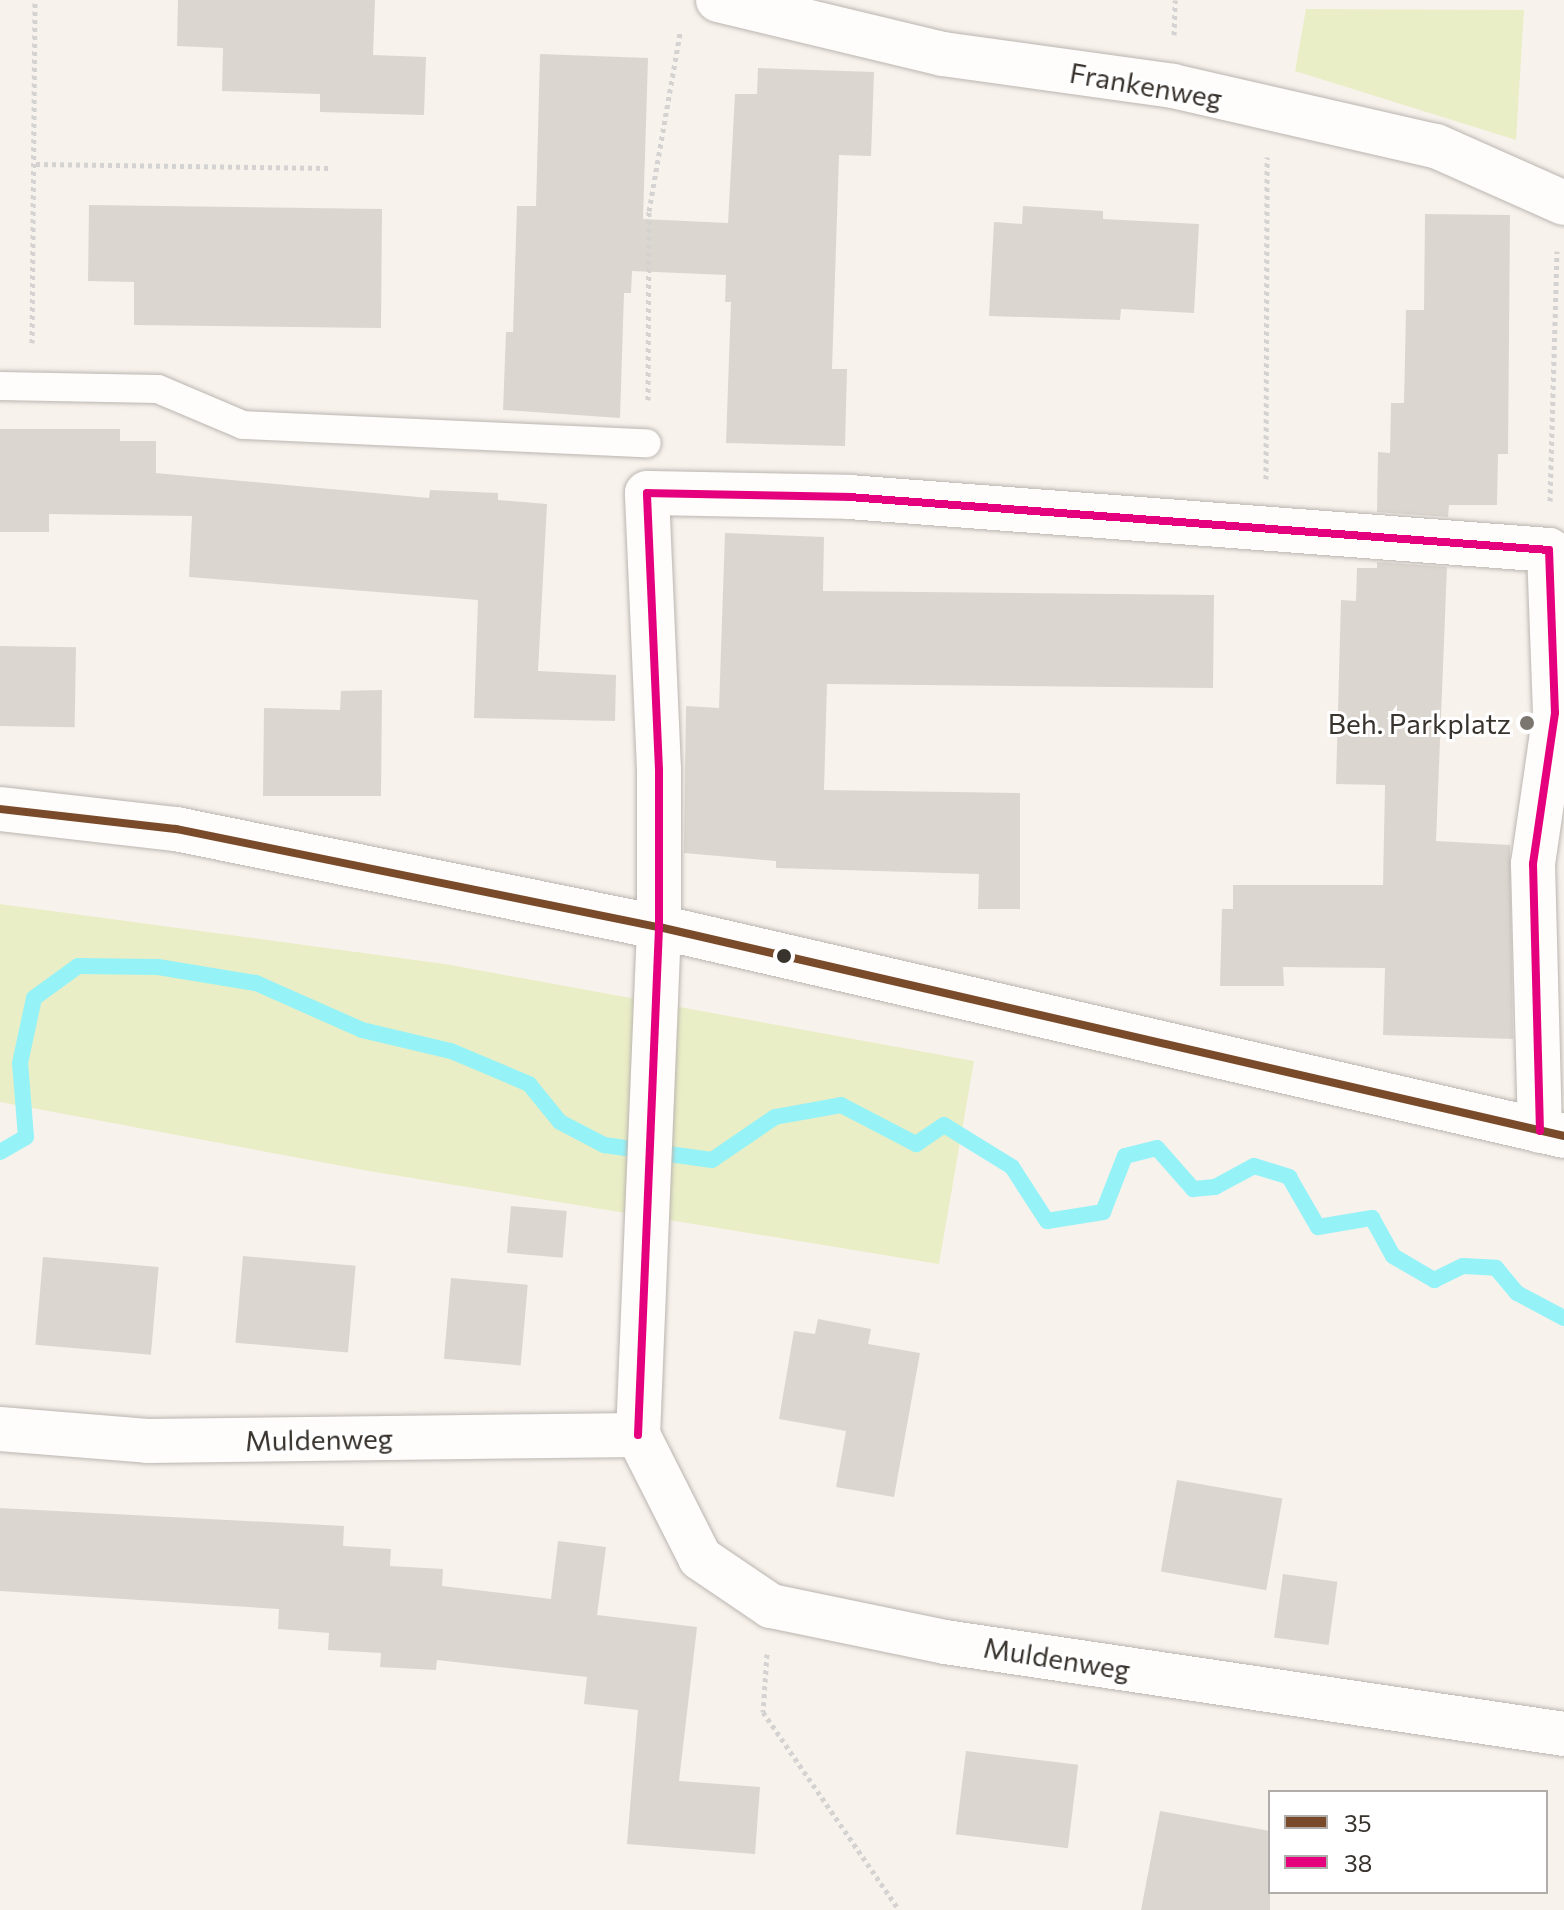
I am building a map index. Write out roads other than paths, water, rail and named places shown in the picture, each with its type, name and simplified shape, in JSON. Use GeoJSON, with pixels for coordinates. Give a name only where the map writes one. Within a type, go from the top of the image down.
{"type":"FeatureCollection","features":[{"type":"Feature","properties":{"kind":"street","name":"Frankenweg"},"geometry":{"type":"LineString","coordinates":[[718,0],[943,54],[1173,86],[1436,146],[1561,203]]}},
{"type":"Feature","properties":{"kind":"street","name":"Muldenweg"},"geometry":{"type":"LineString","coordinates":[[1552,1134],[1533,864],[1555,713],[1549,550],[1266,525],[849,497],[647,493],[659,770],[659,927],[638,1435],[700,1558],[771,1606],[945,1642],[1564,1734]]}},
{"type":"Feature","properties":{"kind":"street"},"geometry":{"type":"LineString","coordinates":[[0,809],[176,829],[659,927],[1552,1134]]}},
{"type":"Feature","properties":{"kind":"street","name":"Muldenweg"},"geometry":{"type":"LineString","coordinates":[[0,1429],[148,1441],[638,1435]]}},
{"type":"Feature","properties":{"kind":"lane"},"geometry":{"type":"LineString","coordinates":[[0,386],[158,389],[243,425],[647,443]]}},
{"type":"Feature","properties":{"kind":"waterway"},"geometry":{"type":"LineString","coordinates":[[0,1152],[26,1137],[20,1063],[34,998],[78,966],[158,967],[256,983],[362,1030],[451,1051],[529,1084],[560,1122],[604,1145],[712,1160],[775,1117],[841,1105],[916,1144],[944,1125],[1012,1167],[1047,1221],[1103,1212],[1125,1156],[1157,1148],[1193,1189],[1215,1187],[1254,1166],[1289,1177],[1318,1227],[1372,1218],[1393,1256],[1434,1280],[1463,1266],[1496,1268],[1517,1293],[1564,1318]]}},
{"type":"Feature","properties":{"kind":"place","name":"Beh. Parkplatz"},"geometry":{"type":"Point","coordinates":[1527,723]}}]}
